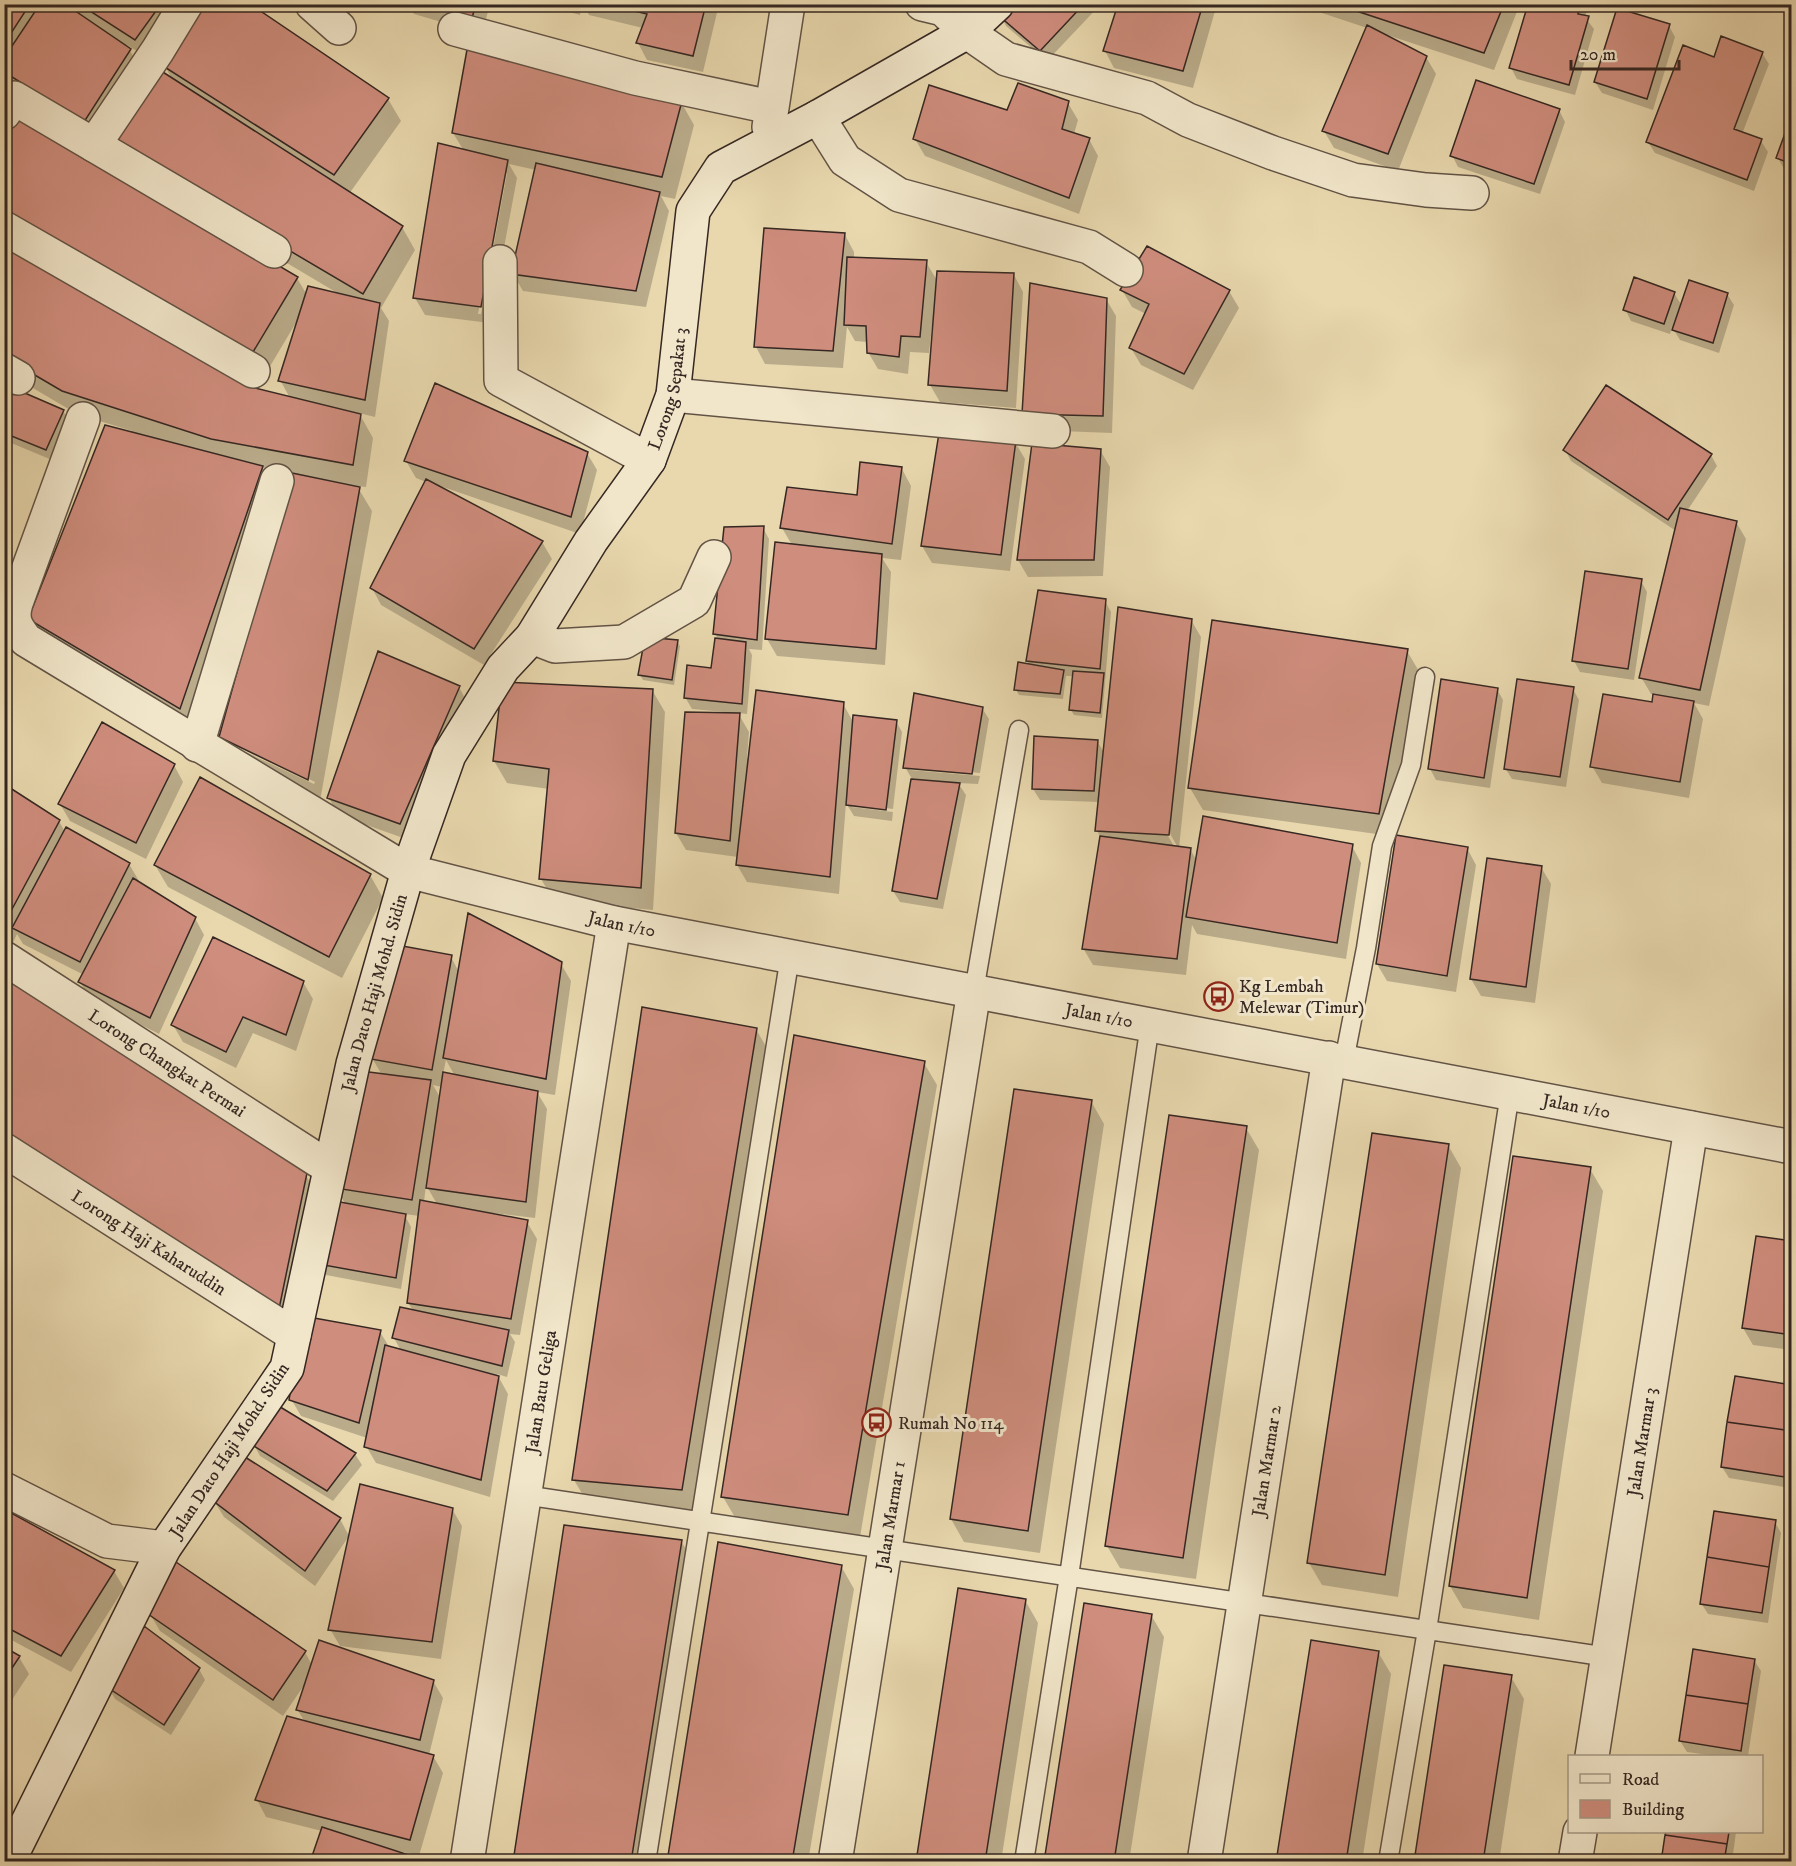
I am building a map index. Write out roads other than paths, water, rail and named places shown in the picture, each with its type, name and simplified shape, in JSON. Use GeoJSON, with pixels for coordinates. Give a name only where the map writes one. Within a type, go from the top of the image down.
{"type":"FeatureCollection","features":[{"type":"Feature","properties":{"kind":"street"},"geometry":{"type":"LineString","coordinates":[[94,145],[186,4]]}},
{"type":"Feature","properties":{"kind":"street"},"geometry":{"type":"LineString","coordinates":[[312,4],[339,28]]}},
{"type":"Feature","properties":{"kind":"street"},"geometry":{"type":"LineString","coordinates":[[767,144],[788,4]]}},
{"type":"Feature","properties":{"kind":"street"},"geometry":{"type":"LineString","coordinates":[[922,4],[943,9],[967,32],[1006,59],[1147,99],[1198,124],[1272,153],[1353,180],[1426,190],[1472,192]]}},
{"type":"Feature","properties":{"kind":"street","name":"Lorong Sepakat 3"},"geometry":{"type":"LineString","coordinates":[[408,871],[449,755],[503,668],[532,636],[591,541],[649,460],[672,395],[693,212],[721,168],[818,117],[967,32],[997,4]]}},
{"type":"Feature","properties":{"kind":"street"},"geometry":{"type":"LineString","coordinates":[[455,29],[635,78],[771,107]]}},
{"type":"Feature","properties":{"kind":"street"},"geometry":{"type":"LineString","coordinates":[[9,105],[94,145],[274,251]]}},
{"type":"Feature","properties":{"kind":"street"},"geometry":{"type":"LineString","coordinates":[[818,117],[845,160],[899,195],[1089,248],[1126,270]]}},
{"type":"Feature","properties":{"kind":"street"},"geometry":{"type":"LineString","coordinates":[[4,228],[253,371]]}},
{"type":"Feature","properties":{"kind":"street"},"geometry":{"type":"LineString","coordinates":[[500,262],[501,380],[649,460]]}},
{"type":"Feature","properties":{"kind":"street"},"geometry":{"type":"LineString","coordinates":[[672,395],[1053,431]]}},
{"type":"Feature","properties":{"kind":"street","name":"Jalan 1/10"},"geometry":{"type":"LineString","coordinates":[[83,419],[16,603],[12,616],[15,626],[26,640],[408,871],[614,923],[1791,1147]]}},
{"type":"Feature","properties":{"kind":"street"},"geometry":{"type":"LineString","coordinates":[[197,745],[277,481]]}},
{"type":"Feature","properties":{"kind":"street"},"geometry":{"type":"LineString","coordinates":[[532,636],[555,646],[624,642],[694,601],[714,557]]}},
{"type":"Feature","properties":{"kind":"street","name":"Jalan Dato Haji Mohd. Sidin"},"geometry":{"type":"LineString","coordinates":[[8,1862],[164,1548],[287,1368],[353,1064],[408,871]]}},
{"type":"Feature","properties":{"kind":"street","name":"Jalan Batu Geliga"},"geometry":{"type":"LineString","coordinates":[[467,1862],[614,923]]}},
{"type":"Feature","properties":{"kind":"street","name":"Lorong Changkat Permai"},"geometry":{"type":"LineString","coordinates":[[4,958],[330,1168]]}},
{"type":"Feature","properties":{"kind":"street","name":"Jalan Marmar 1"},"geometry":{"type":"LineString","coordinates":[[835,1862],[974,991]]}},
{"type":"Feature","properties":{"kind":"street","name":"Jalan Marmar 2"},"geometry":{"type":"LineString","coordinates":[[1204,1862],[1244,1602],[1336,1060]]}},
{"type":"Feature","properties":{"kind":"street","name":"Jalan Marmar 3"},"geometry":{"type":"LineString","coordinates":[[1592,1755],[1691,1128]]}},
{"type":"Feature","properties":{"kind":"street","name":"Lorong Haji Kaharuddin"},"geometry":{"type":"LineString","coordinates":[[4,1150],[294,1335]]}},
{"type":"Feature","properties":{"kind":"street"},"geometry":{"type":"LineString","coordinates":[[4,1489],[106,1541],[164,1548]]}},
{"type":"Feature","properties":{"kind":"street"},"geometry":{"type":"LineString","coordinates":[[1575,1862],[1580,1833]]}},
{"type":"Feature","properties":{"kind":"lane"},"geometry":{"type":"LineString","coordinates":[[1336,1060],[1366,948],[1382,846],[1411,765],[1425,677]]}},
{"type":"Feature","properties":{"kind":"lane"},"geometry":{"type":"LineString","coordinates":[[974,991],[1018,730]]}},
{"type":"Feature","properties":{"kind":"lane"},"geometry":{"type":"LineString","coordinates":[[645,1862],[790,956]]}},
{"type":"Feature","properties":{"kind":"lane"},"geometry":{"type":"LineString","coordinates":[[1024,1862],[1069,1576],[1150,1024]]}},
{"type":"Feature","properties":{"kind":"lane"},"geometry":{"type":"LineString","coordinates":[[1388,1862],[1427,1630],[1510,1093]]}},
{"type":"Feature","properties":{"kind":"lane"},"geometry":{"type":"LineString","coordinates":[[524,1495],[1608,1657]]}},
{"type":"Feature","properties":{"kind":"place","name":"Kg Lembah Melewar (Timur)"},"geometry":{"type":"Point","coordinates":[1218,996]}},
{"type":"Feature","properties":{"kind":"place","name":"Rumah No 114"},"geometry":{"type":"Point","coordinates":[877,1423]}}]}
